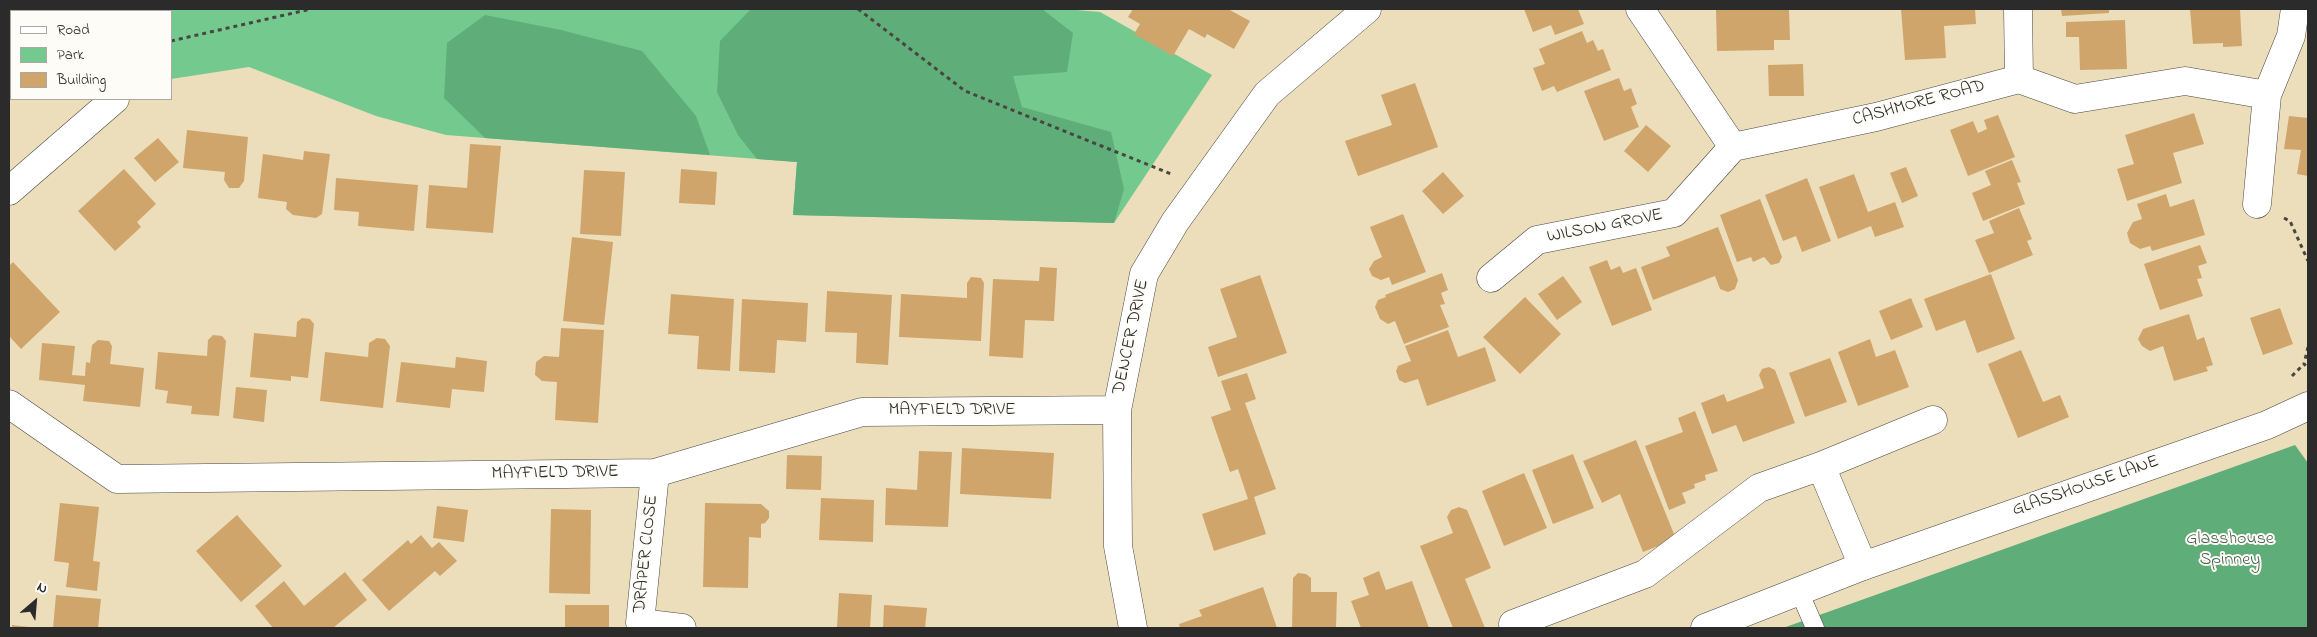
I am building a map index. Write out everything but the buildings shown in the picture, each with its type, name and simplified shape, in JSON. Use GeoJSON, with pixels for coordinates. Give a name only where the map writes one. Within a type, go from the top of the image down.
{"type":"FeatureCollection","features":[{"type":"Feature","properties":{"kind":"street","name":"DENCER DRIVE"},"geometry":{"type":"LineString","coordinates":[[1133,628],[1118,546],[1117,410],[1144,274],[1175,222],[1266,94],[1365,9]]}},
{"type":"Feature","properties":{"kind":"street"},"geometry":{"type":"LineString","coordinates":[[1640,9],[1733,147]]}},
{"type":"Feature","properties":{"kind":"street"},"geometry":{"type":"LineString","coordinates":[[2018,9],[2019,79],[2075,99],[2185,80],[2267,95]]}},
{"type":"Feature","properties":{"kind":"street"},"geometry":{"type":"LineString","coordinates":[[2257,204],[2267,95],[2291,36],[2295,9]]}},
{"type":"Feature","properties":{"kind":"street","name":"CASHMORE ROAD"},"geometry":{"type":"LineString","coordinates":[[1733,147],[1876,117],[2019,79]]}},
{"type":"Feature","properties":{"kind":"street"},"geometry":{"type":"LineString","coordinates":[[9,191],[114,100]]}},
{"type":"Feature","properties":{"kind":"street","name":"WILSON GROVE"},"geometry":{"type":"LineString","coordinates":[[1491,278],[1537,240],[1674,213],[1733,147]]}},
{"type":"Feature","properties":{"kind":"street","name":"MAYFIELD DRIVE"},"geometry":{"type":"LineString","coordinates":[[9,404],[117,479],[655,473],[862,412],[1117,410]]}},
{"type":"Feature","properties":{"kind":"street","name":"GLASSHOUSE LANE"},"geometry":{"type":"LineString","coordinates":[[1705,628],[1863,566],[2267,425],[2308,406]]}},
{"type":"Feature","properties":{"kind":"street"},"geometry":{"type":"LineString","coordinates":[[1513,624],[1645,574],[1759,488],[1821,466],[1933,420]]}},
{"type":"Feature","properties":{"kind":"street"},"geometry":{"type":"LineString","coordinates":[[1821,466],[1863,566]]}},
{"type":"Feature","properties":{"kind":"street","name":"DRAPER CLOSE"},"geometry":{"type":"LineString","coordinates":[[655,473],[640,623],[682,628]]}},
{"type":"Feature","properties":{"kind":"lane"},"geometry":{"type":"LineString","coordinates":[[1800,591],[1815,628]]}},
{"type":"Feature","properties":{"kind":"path"},"geometry":{"type":"LineString","coordinates":[[172,41],[311,9]]}},
{"type":"Feature","properties":{"kind":"path"},"geometry":{"type":"LineString","coordinates":[[858,9],[965,91],[1201,186]]}},
{"type":"Feature","properties":{"kind":"path"},"geometry":{"type":"LineString","coordinates":[[2257,204],[2290,221],[2308,261]]}},
{"type":"Feature","properties":{"kind":"path"},"geometry":{"type":"LineString","coordinates":[[2308,347],[2304,364],[2308,368]]}},
{"type":"Feature","properties":{"kind":"green space"},"geometry":{"type":"Polygon","coordinates":[[[751,9],[1042,9],[1073,33],[1067,72],[1013,76],[1022,107],[1111,132],[1124,189],[1114,223],[793,215],[797,162],[757,159],[738,135],[717,92],[720,41],[751,9]]]}},
{"type":"Feature","properties":{"kind":"green space"},"geometry":{"type":"Polygon","coordinates":[[[1065,9],[1100,12],[1212,75],[1114,223],[793,215],[797,162],[446,135],[376,116],[249,67],[172,79],[172,10],[148,10],[1065,9]]]}},
{"type":"Feature","properties":{"kind":"green space"},"geometry":{"type":"Polygon","coordinates":[[[485,15],[561,30],[642,51],[696,116],[710,155],[485,138],[444,98],[447,43],[485,15]]]}},
{"type":"Feature","properties":{"kind":"green space","name":"Glasshouse Spinney"},"geometry":{"type":"Polygon","coordinates":[[[2295,445],[2308,463],[2308,628],[1783,628],[2295,445]]]}}]}
